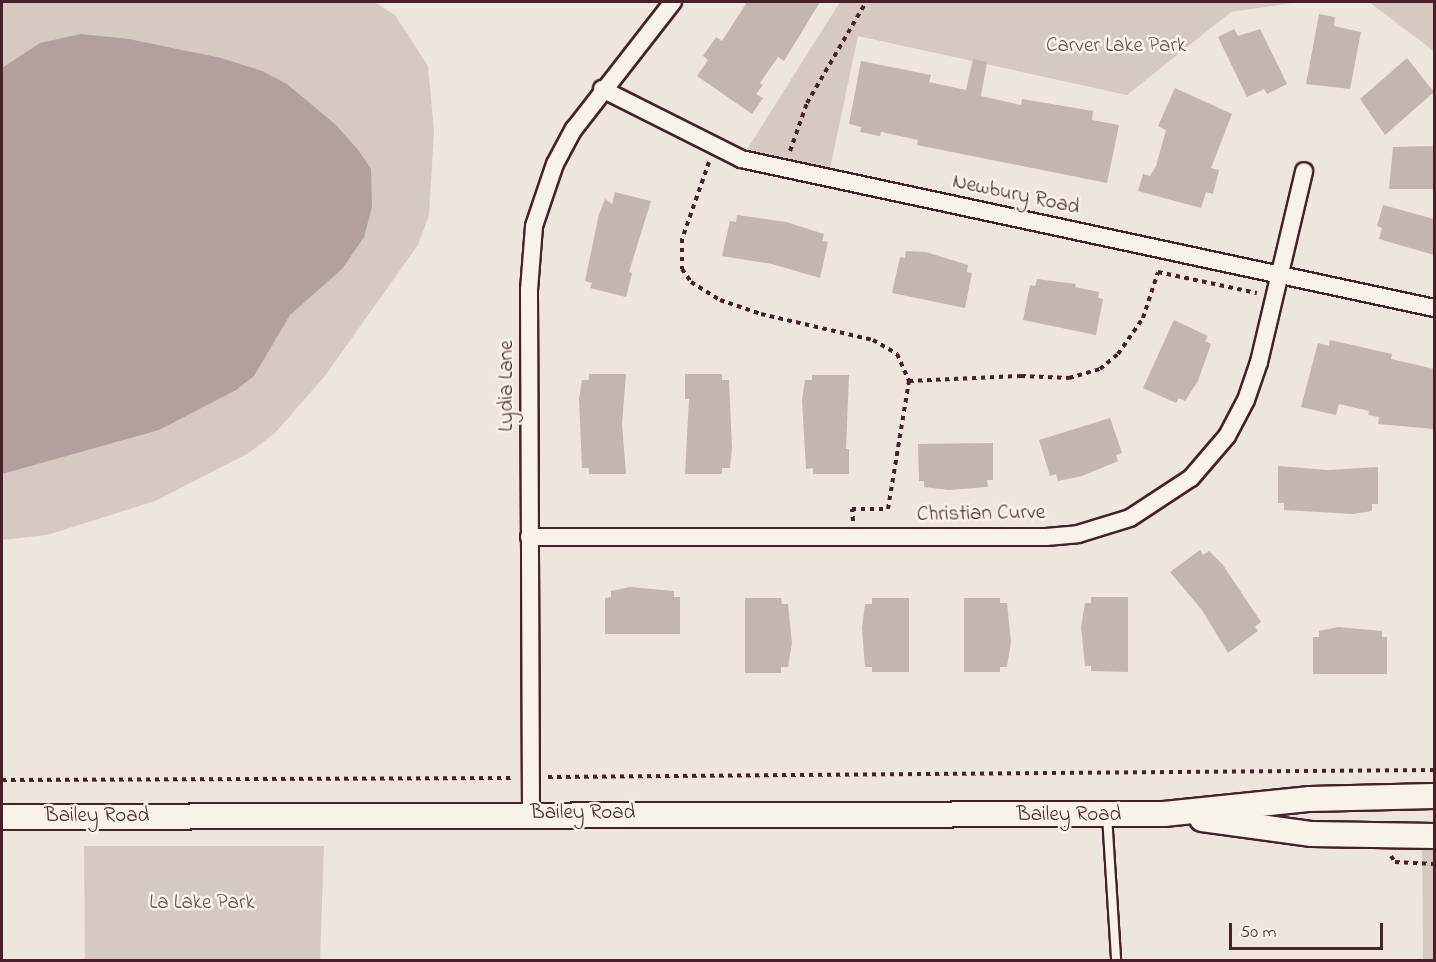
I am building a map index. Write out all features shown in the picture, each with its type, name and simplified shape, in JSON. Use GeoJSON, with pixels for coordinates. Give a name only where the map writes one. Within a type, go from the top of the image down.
{"type":"FeatureCollection","features":[{"type":"Feature","properties":{"kind":"main road","name":"Bailey Road"},"geometry":{"type":"LineString","coordinates":[[2,817],[531,813],[1164,814],[1310,799],[1434,796]]}},
{"type":"Feature","properties":{"kind":"main road","name":"Bailey Road"},"geometry":{"type":"LineString","coordinates":[[1164,814],[1312,834],[1434,836]]}},
{"type":"Feature","properties":{"kind":"street","name":"Lydia Lane"},"geometry":{"type":"LineString","coordinates":[[531,813],[529,290],[534,226],[555,164],[574,129],[602,89],[673,2]]}},
{"type":"Feature","properties":{"kind":"street","name":"Newbury Road"},"geometry":{"type":"LineString","coordinates":[[602,89],[741,159],[1280,273],[1434,308]]}},
{"type":"Feature","properties":{"kind":"street","name":"Christian Curve"},"geometry":{"type":"LineString","coordinates":[[529,537],[1046,537],[1078,534],[1130,518],[1191,478],[1227,436],[1256,375],[1304,171]]}},
{"type":"Feature","properties":{"kind":"lane"},"geometry":{"type":"LineString","coordinates":[[1107,814],[1116,960]]}},
{"type":"Feature","properties":{"kind":"path"},"geometry":{"type":"LineString","coordinates":[[786,169],[807,103],[866,2]]}},
{"type":"Feature","properties":{"kind":"path"},"geometry":{"type":"LineString","coordinates":[[714,147],[682,239],[682,269],[691,282],[720,300],[761,314],[873,340],[897,354],[909,381],[888,509],[852,509],[853,538]]}},
{"type":"Feature","properties":{"kind":"path"},"geometry":{"type":"LineString","coordinates":[[909,381],[988,376],[1069,378],[1100,369],[1118,354],[1143,318],[1158,272],[1273,296]]}},
{"type":"Feature","properties":{"kind":"path"},"geometry":{"type":"LineString","coordinates":[[2,780],[1434,770]]}},
{"type":"Feature","properties":{"kind":"green space"},"geometry":{"type":"Polygon","coordinates":[[[2,2],[374,2],[395,15],[428,66],[434,131],[429,215],[418,245],[324,377],[275,433],[247,454],[155,501],[47,535],[2,540],[2,2]]]}},
{"type":"Feature","properties":{"kind":"green space","name":"Carver Lake Park"},"geometry":{"type":"Polygon","coordinates":[[[840,2],[1299,2],[1231,12],[1127,95],[858,36],[828,178],[741,159],[840,2]]]}},
{"type":"Feature","properties":{"kind":"green space"},"geometry":{"type":"Polygon","coordinates":[[[1369,2],[1434,2],[1434,51],[1369,2]]]}},
{"type":"Feature","properties":{"kind":"green space"},"geometry":{"type":"Polygon","coordinates":[[[1422,836],[1434,836],[1434,960],[1423,960],[1422,836]]]}},
{"type":"Feature","properties":{"kind":"green space","name":"La Lake Park"},"geometry":{"type":"Polygon","coordinates":[[[84,846],[324,846],[320,960],[85,960],[84,846]]]}},
{"type":"Feature","properties":{"kind":"shaded area"},"geometry":{"type":"Polygon","coordinates":[[[81,34],[129,39],[221,58],[262,71],[287,84],[336,125],[359,151],[371,169],[372,207],[364,237],[342,269],[290,315],[254,376],[236,390],[159,430],[2,474],[2,68],[40,43],[81,34]]]}},
{"type":"Feature","properties":{"kind":"building"},"geometry":{"type":"Polygon","coordinates":[[[747,2],[820,2],[784,61],[778,57],[760,83],[763,85],[756,94],[763,98],[752,114],[697,76],[708,60],[703,56],[716,37],[722,41],[747,2]]]}},
{"type":"Feature","properties":{"kind":"building"},"geometry":{"type":"Polygon","coordinates":[[[1319,14],[1335,17],[1334,26],[1361,32],[1350,89],[1306,84],[1319,14]]]}},
{"type":"Feature","properties":{"kind":"building"},"geometry":{"type":"Polygon","coordinates":[[[1234,29],[1238,36],[1260,29],[1287,84],[1267,94],[1264,89],[1247,97],[1218,37],[1234,29]]]}},
{"type":"Feature","properties":{"kind":"building"},"geometry":{"type":"Polygon","coordinates":[[[1407,58],[1434,92],[1385,135],[1360,99],[1407,58]]]}},
{"type":"Feature","properties":{"kind":"building"},"geometry":{"type":"Polygon","coordinates":[[[973,59],[987,62],[981,96],[1021,105],[1022,99],[1093,111],[1092,120],[1119,125],[1107,183],[917,145],[918,140],[881,132],[880,136],[860,132],[861,127],[849,124],[861,61],[931,75],[929,82],[966,90],[973,59]]]}},
{"type":"Feature","properties":{"kind":"building"},"geometry":{"type":"Polygon","coordinates":[[[1175,88],[1232,114],[1211,168],[1219,170],[1213,194],[1206,192],[1201,208],[1138,191],[1143,174],[1150,176],[1156,166],[1166,130],[1158,126],[1175,88]]]}},
{"type":"Feature","properties":{"kind":"building"},"geometry":{"type":"Polygon","coordinates":[[[1434,146],[1434,189],[1389,189],[1393,147],[1434,146]]]}},
{"type":"Feature","properties":{"kind":"building"},"geometry":{"type":"Polygon","coordinates":[[[615,192],[651,201],[629,272],[632,273],[626,297],[590,288],[592,283],[585,281],[599,214],[605,199],[612,204],[615,192]]]}},
{"type":"Feature","properties":{"kind":"building"},"geometry":{"type":"Polygon","coordinates":[[[1383,205],[1434,219],[1434,255],[1379,239],[1382,228],[1377,226],[1383,205]]]}},
{"type":"Feature","properties":{"kind":"building"},"geometry":{"type":"Polygon","coordinates":[[[737,215],[786,222],[824,234],[822,241],[828,242],[820,278],[772,264],[722,256],[730,221],[736,222],[737,215]]]}},
{"type":"Feature","properties":{"kind":"building"},"geometry":{"type":"Polygon","coordinates":[[[906,251],[926,252],[968,265],[967,272],[972,273],[965,308],[892,293],[900,257],[905,258],[906,251]]]}},
{"type":"Feature","properties":{"kind":"building"},"geometry":{"type":"Polygon","coordinates":[[[1037,279],[1076,284],[1075,287],[1099,292],[1098,298],[1103,299],[1096,335],[1023,320],[1030,285],[1035,286],[1037,279]]]}},
{"type":"Feature","properties":{"kind":"building"},"geometry":{"type":"Polygon","coordinates":[[[1174,320],[1208,336],[1205,341],[1211,344],[1198,381],[1185,401],[1179,398],[1176,403],[1143,388],[1174,320]]]}},
{"type":"Feature","properties":{"kind":"building"},"geometry":{"type":"Polygon","coordinates":[[[1330,340],[1392,354],[1391,359],[1434,369],[1434,429],[1378,424],[1379,417],[1368,415],[1369,411],[1339,404],[1336,415],[1301,407],[1318,343],[1329,346],[1330,340]]]}},
{"type":"Feature","properties":{"kind":"building"},"geometry":{"type":"Polygon","coordinates":[[[589,374],[626,374],[622,424],[626,474],[589,474],[589,468],[582,468],[579,399],[582,380],[589,380],[589,374]]]}},
{"type":"Feature","properties":{"kind":"building"},"geometry":{"type":"Polygon","coordinates":[[[685,374],[722,374],[722,380],[729,380],[732,448],[730,468],[722,468],[722,474],[685,474],[689,399],[685,399],[685,374]]]}},
{"type":"Feature","properties":{"kind":"building"},"geometry":{"type":"Polygon","coordinates":[[[812,375],[849,375],[846,449],[849,449],[849,474],[813,474],[813,468],[806,469],[802,400],[805,380],[812,380],[812,375]]]}},
{"type":"Feature","properties":{"kind":"building"},"geometry":{"type":"Polygon","coordinates":[[[1110,418],[1122,453],[1116,455],[1118,461],[1082,476],[1058,481],[1056,474],[1050,476],[1039,440],[1110,418]]]}},
{"type":"Feature","properties":{"kind":"building"},"geometry":{"type":"Polygon","coordinates":[[[993,443],[993,480],[987,480],[988,487],[949,490],[924,487],[924,481],[919,481],[918,444],[993,443]]]}},
{"type":"Feature","properties":{"kind":"building"},"geometry":{"type":"Polygon","coordinates":[[[1278,466],[1328,470],[1378,467],[1378,504],[1372,504],[1372,511],[1353,514],[1284,510],[1284,503],[1278,503],[1278,466]]]}},
{"type":"Feature","properties":{"kind":"building"},"geometry":{"type":"Polygon","coordinates":[[[1200,550],[1203,555],[1209,551],[1223,565],[1261,622],[1255,627],[1258,631],[1228,653],[1202,610],[1170,572],[1200,550]]]}},
{"type":"Feature","properties":{"kind":"building"},"geometry":{"type":"Polygon","coordinates":[[[630,587],[674,591],[674,597],[680,597],[680,634],[605,634],[605,598],[611,597],[611,591],[630,587]]]}},
{"type":"Feature","properties":{"kind":"building"},"geometry":{"type":"Polygon","coordinates":[[[1091,597],[1128,597],[1128,672],[1091,671],[1091,666],[1085,666],[1081,627],[1085,603],[1091,603],[1091,597]]]}},
{"type":"Feature","properties":{"kind":"building"},"geometry":{"type":"Polygon","coordinates":[[[745,598],[781,598],[782,604],[788,604],[792,643],[788,667],[781,667],[781,673],[745,673],[745,598]]]}},
{"type":"Feature","properties":{"kind":"building"},"geometry":{"type":"Polygon","coordinates":[[[872,598],[909,598],[909,672],[872,672],[872,667],[865,667],[862,628],[865,604],[872,604],[872,598]]]}},
{"type":"Feature","properties":{"kind":"building"},"geometry":{"type":"Polygon","coordinates":[[[964,598],[1000,598],[1000,603],[1007,603],[1011,642],[1007,667],[1000,667],[1000,672],[964,672],[964,598]]]}},
{"type":"Feature","properties":{"kind":"building"},"geometry":{"type":"Polygon","coordinates":[[[1338,627],[1382,631],[1382,637],[1387,637],[1387,674],[1313,674],[1313,637],[1319,637],[1319,631],[1338,627]]]}}]}
